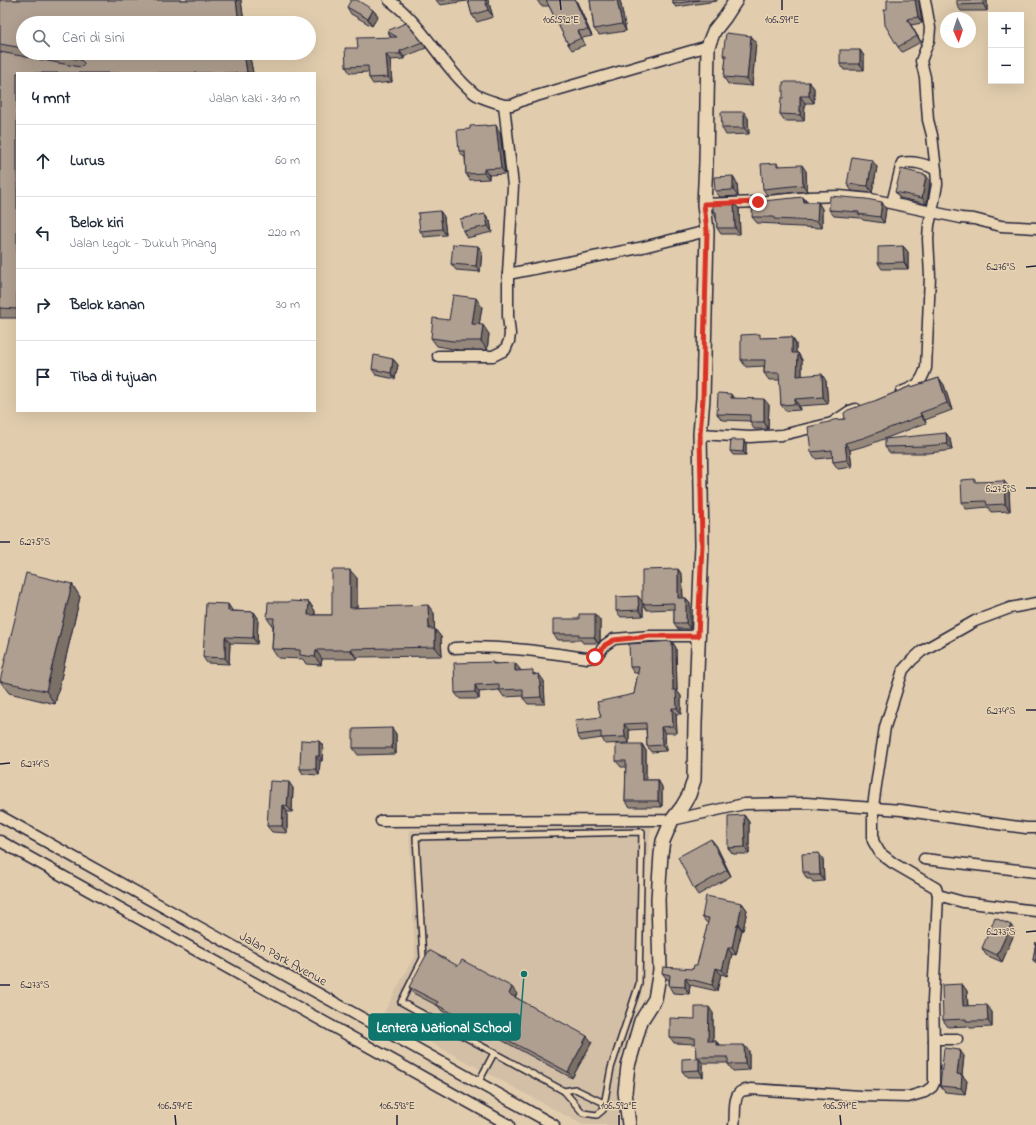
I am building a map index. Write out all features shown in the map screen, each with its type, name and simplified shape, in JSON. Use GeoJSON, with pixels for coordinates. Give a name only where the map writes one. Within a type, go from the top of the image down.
{"type":"FeatureCollection","features":[{"type":"Feature","properties":{"kind":"street"},"geometry":{"type":"LineString","coordinates":[[389,0],[397,5],[426,36],[452,71],[476,95],[504,105],[512,105],[526,99],[708,46]]}},
{"type":"Feature","properties":{"kind":"street"},"geometry":{"type":"LineString","coordinates":[[629,1125],[625,1092],[628,1066],[641,1021],[655,999],[660,970],[658,899],[663,841],[672,820],[689,795],[694,780],[702,544],[700,434],[703,398],[707,231],[704,204],[708,46],[714,31],[736,0]]}},
{"type":"Feature","properties":{"kind":"street"},"geometry":{"type":"LineString","coordinates":[[894,394],[918,385],[923,378],[926,368],[930,276],[928,239],[936,184],[936,170],[932,135],[928,120],[925,77],[920,61],[928,40],[930,28],[925,0]]}},
{"type":"Feature","properties":{"kind":"street"},"geometry":{"type":"LineString","coordinates":[[438,356],[493,356],[505,350],[510,341],[508,316],[508,274],[513,186],[504,105]]}},
{"type":"Feature","properties":{"kind":"street"},"geometry":{"type":"LineString","coordinates":[[892,202],[902,163],[908,162],[930,166],[936,170]]}},
{"type":"Feature","properties":{"kind":"street"},"geometry":{"type":"LineString","coordinates":[[704,204],[839,196],[892,202],[932,212],[974,219],[1002,226],[1036,228]]}},
{"type":"Feature","properties":{"kind":"street"},"geometry":{"type":"LineString","coordinates":[[508,274],[639,248],[707,231]]}},
{"type":"Feature","properties":{"kind":"street"},"geometry":{"type":"LineString","coordinates":[[700,434],[750,437],[782,435],[832,423],[850,412],[865,406]]}},
{"type":"Feature","properties":{"kind":"street"},"geometry":{"type":"LineString","coordinates":[[734,1125],[736,1100],[738,1094],[742,1091],[751,1089],[860,1096],[908,1097],[925,1092],[932,1087],[934,1083],[933,1001],[938,895],[936,888],[893,863],[880,853],[873,841],[873,807],[885,727],[903,670],[922,651],[975,621],[1010,608],[1036,603]]}},
{"type":"Feature","properties":{"kind":"street"},"geometry":{"type":"LineString","coordinates":[[454,648],[475,646],[525,649],[587,658],[595,657],[605,645],[614,640],[650,636],[698,636]]}},
{"type":"Feature","properties":{"kind":"street"},"geometry":{"type":"LineString","coordinates":[[381,821],[672,820],[744,804],[806,803],[901,810],[1026,828],[1036,828]]}},
{"type":"Feature","properties":{"kind":"street","name":"Jalan Park Avenue"},"geometry":{"type":"LineString","coordinates":[[0,816],[554,1125]]}},
{"type":"Feature","properties":{"kind":"street"},"geometry":{"type":"LineString","coordinates":[[0,841],[509,1125]]}},
{"type":"Feature","properties":{"kind":"street"},"geometry":{"type":"LineString","coordinates":[[924,859],[1036,872]]}},
{"type":"Feature","properties":{"kind":"street"},"geometry":{"type":"LineString","coordinates":[[938,895],[963,902],[1036,911]]}},
{"type":"Feature","properties":{"kind":"street"},"geometry":{"type":"LineString","coordinates":[[934,1041],[937,1039],[957,1038]]}},
{"type":"Feature","properties":{"kind":"lane"},"geometry":{"type":"LineString","coordinates":[[642,832],[639,984],[611,1068],[603,1110],[597,1116],[583,1113],[564,1092],[494,1053],[401,1002],[423,958],[416,837],[642,832]]}},
{"type":"Feature","properties":{"kind":"lane"},"geometry":{"type":"LineString","coordinates":[[406,1042],[421,1013]]}},
{"type":"Feature","properties":{"kind":"lane"},"geometry":{"type":"LineString","coordinates":[[478,1083],[494,1053]]}},
{"type":"Feature","properties":{"kind":"lane"},"geometry":{"type":"LineString","coordinates":[[564,1092],[575,1089],[604,1103]]}},
{"type":"Feature","properties":{"kind":"shaded area"},"geometry":{"type":"Polygon","coordinates":[[[652,823],[643,887],[644,957],[642,992],[618,1066],[617,1096],[619,1125],[583,1125],[382,1016],[415,955],[409,830],[549,824],[652,823]]]}},
{"type":"Feature","properties":{"kind":"building"},"geometry":{"type":"Polygon","coordinates":[[[0,0],[236,0],[238,16],[16,16],[16,47],[0,44],[0,0]]]}},
{"type":"Feature","properties":{"kind":"building"},"geometry":{"type":"Polygon","coordinates":[[[351,0],[357,0],[373,10],[368,19],[347,7],[351,0]]]}},
{"type":"Feature","properties":{"kind":"building"},"geometry":{"type":"Polygon","coordinates":[[[468,0],[485,0],[488,10],[472,15],[468,0]]]}},
{"type":"Feature","properties":{"kind":"building"},"geometry":{"type":"Polygon","coordinates":[[[546,0],[575,0],[588,30],[578,31],[581,38],[568,44],[546,0]]]}},
{"type":"Feature","properties":{"kind":"building"},"geometry":{"type":"Polygon","coordinates":[[[590,0],[617,0],[622,24],[594,29],[590,0]]]}},
{"type":"Feature","properties":{"kind":"building"},"geometry":{"type":"Polygon","coordinates":[[[673,0],[699,0],[673,4],[673,0]]]}},
{"type":"Feature","properties":{"kind":"building"},"geometry":{"type":"Polygon","coordinates":[[[887,0],[915,0],[918,17],[907,19],[917,36],[898,47],[885,25],[884,10],[887,9],[887,0]]]}},
{"type":"Feature","properties":{"kind":"building"},"geometry":{"type":"Polygon","coordinates":[[[957,0],[983,0],[983,4],[957,5],[957,0]]]}},
{"type":"Feature","properties":{"kind":"building"},"geometry":{"type":"Polygon","coordinates":[[[406,23],[422,42],[400,51],[400,54],[386,54],[388,77],[369,78],[368,66],[346,67],[345,48],[358,48],[357,38],[397,37],[387,31],[406,23]]]}},
{"type":"Feature","properties":{"kind":"building"},"geometry":{"type":"Polygon","coordinates":[[[726,33],[751,36],[747,79],[724,77],[726,55],[723,55],[726,33]]]}},
{"type":"Feature","properties":{"kind":"building"},"geometry":{"type":"Polygon","coordinates":[[[840,50],[860,50],[860,64],[840,64],[840,50]]]}},
{"type":"Feature","properties":{"kind":"building"},"geometry":{"type":"Polygon","coordinates":[[[0,52],[16,55],[16,60],[43,60],[80,67],[83,66],[84,63],[81,60],[245,60],[247,72],[16,72],[16,309],[0,308],[0,52]]]}},
{"type":"Feature","properties":{"kind":"building"},"geometry":{"type":"Polygon","coordinates":[[[783,82],[809,82],[809,96],[800,96],[800,115],[780,114],[781,98],[783,98],[783,82]]]}},
{"type":"Feature","properties":{"kind":"building"},"geometry":{"type":"Polygon","coordinates":[[[721,112],[744,112],[744,128],[722,128],[721,112]]]}},
{"type":"Feature","properties":{"kind":"building"},"geometry":{"type":"Polygon","coordinates":[[[496,125],[501,168],[484,169],[484,173],[466,174],[465,151],[459,151],[457,130],[470,129],[470,126],[496,125]]]}},
{"type":"Feature","properties":{"kind":"building"},"geometry":{"type":"Polygon","coordinates":[[[852,157],[872,160],[868,186],[847,184],[852,157]]]}},
{"type":"Feature","properties":{"kind":"building"},"geometry":{"type":"Polygon","coordinates":[[[777,163],[777,166],[802,165],[803,185],[763,189],[761,164],[777,163]]]}},
{"type":"Feature","properties":{"kind":"building"},"geometry":{"type":"Polygon","coordinates":[[[901,169],[926,175],[922,198],[895,192],[901,169]]]}},
{"type":"Feature","properties":{"kind":"building"},"geometry":{"type":"Polygon","coordinates":[[[733,176],[733,190],[715,191],[714,177],[733,176]]]}},
{"type":"Feature","properties":{"kind":"building"},"geometry":{"type":"Polygon","coordinates":[[[830,196],[882,202],[880,217],[858,214],[859,212],[829,210],[830,196]]]}},
{"type":"Feature","properties":{"kind":"building"},"geometry":{"type":"Polygon","coordinates":[[[803,197],[804,202],[818,202],[817,221],[774,219],[774,217],[752,217],[753,202],[764,203],[763,201],[803,197]]]}},
{"type":"Feature","properties":{"kind":"building"},"geometry":{"type":"Polygon","coordinates":[[[734,203],[735,228],[717,228],[716,212],[713,212],[713,204],[734,203]]]}},
{"type":"Feature","properties":{"kind":"building"},"geometry":{"type":"Polygon","coordinates":[[[440,211],[442,229],[420,231],[418,213],[440,211]]]}},
{"type":"Feature","properties":{"kind":"building"},"geometry":{"type":"Polygon","coordinates":[[[485,214],[488,226],[463,231],[460,219],[485,214]]]}},
{"type":"Feature","properties":{"kind":"building"},"geometry":{"type":"Polygon","coordinates":[[[453,244],[478,246],[476,266],[451,264],[453,244]]]}},
{"type":"Feature","properties":{"kind":"building"},"geometry":{"type":"Polygon","coordinates":[[[903,246],[904,262],[878,263],[878,247],[903,246]]]}},
{"type":"Feature","properties":{"kind":"building"},"geometry":{"type":"Polygon","coordinates":[[[453,295],[476,298],[472,324],[483,325],[481,341],[453,341],[431,338],[433,318],[449,320],[453,295]]]}},
{"type":"Feature","properties":{"kind":"building"},"geometry":{"type":"Polygon","coordinates":[[[760,334],[760,338],[792,337],[792,353],[798,353],[797,376],[822,374],[823,397],[795,399],[795,404],[781,405],[779,373],[764,373],[765,360],[741,360],[741,335],[760,334]]]}},
{"type":"Feature","properties":{"kind":"building"},"geometry":{"type":"Polygon","coordinates":[[[374,355],[393,359],[391,373],[372,369],[374,355]]]}},
{"type":"Feature","properties":{"kind":"building"},"geometry":{"type":"Polygon","coordinates":[[[939,378],[947,403],[920,413],[921,416],[863,438],[845,443],[847,460],[833,462],[832,450],[811,452],[808,427],[833,420],[845,419],[844,413],[848,410],[911,386],[939,378]]]}},
{"type":"Feature","properties":{"kind":"building"},"geometry":{"type":"Polygon","coordinates":[[[718,393],[731,394],[731,398],[764,399],[764,422],[750,422],[750,415],[717,414],[718,393]]]}},
{"type":"Feature","properties":{"kind":"building"},"geometry":{"type":"Polygon","coordinates":[[[946,433],[947,444],[885,447],[885,439],[946,433]]]}},
{"type":"Feature","properties":{"kind":"building"},"geometry":{"type":"Polygon","coordinates":[[[731,440],[744,440],[743,452],[730,451],[731,440]]]}},
{"type":"Feature","properties":{"kind":"building"},"geometry":{"type":"Polygon","coordinates":[[[975,479],[975,482],[1004,481],[1005,504],[987,505],[986,501],[962,502],[961,480],[975,479]]]}},
{"type":"Feature","properties":{"kind":"building"},"geometry":{"type":"Polygon","coordinates":[[[678,569],[678,598],[686,598],[686,623],[674,623],[674,603],[642,604],[642,570],[678,569]]]}},
{"type":"Feature","properties":{"kind":"building"},"geometry":{"type":"Polygon","coordinates":[[[332,570],[350,570],[350,608],[428,605],[429,629],[435,629],[435,647],[316,650],[315,657],[300,655],[300,650],[272,649],[274,618],[267,618],[268,602],[309,602],[308,615],[332,615],[332,570]]]}},
{"type":"Feature","properties":{"kind":"building"},"geometry":{"type":"Polygon","coordinates":[[[26,573],[72,584],[46,691],[0,681],[26,573]]]}},
{"type":"Feature","properties":{"kind":"building"},"geometry":{"type":"Polygon","coordinates":[[[638,596],[639,610],[616,611],[616,597],[638,596]]]}},
{"type":"Feature","properties":{"kind":"building"},"geometry":{"type":"Polygon","coordinates":[[[206,603],[228,604],[228,611],[254,612],[253,638],[225,637],[225,658],[203,657],[206,603]]]}},
{"type":"Feature","properties":{"kind":"building"},"geometry":{"type":"Polygon","coordinates":[[[579,614],[595,614],[594,637],[579,637],[579,634],[553,634],[553,619],[579,619],[579,614]]]}},
{"type":"Feature","properties":{"kind":"building"},"geometry":{"type":"Polygon","coordinates":[[[672,641],[673,690],[676,690],[677,708],[672,708],[673,726],[661,727],[662,745],[647,746],[646,723],[624,724],[625,737],[601,738],[601,732],[577,735],[575,720],[601,717],[597,702],[634,694],[639,667],[630,667],[629,644],[672,641]]]}},
{"type":"Feature","properties":{"kind":"building"},"geometry":{"type":"Polygon","coordinates":[[[493,662],[493,664],[515,663],[515,671],[533,670],[533,675],[539,674],[541,697],[523,698],[523,689],[499,690],[499,684],[475,685],[475,692],[455,693],[454,663],[493,662]]]}},
{"type":"Feature","properties":{"kind":"building"},"geometry":{"type":"Polygon","coordinates":[[[392,728],[392,748],[353,748],[353,729],[392,728]]]}},
{"type":"Feature","properties":{"kind":"building"},"geometry":{"type":"Polygon","coordinates":[[[301,740],[319,741],[319,756],[316,756],[316,769],[300,769],[301,740]]]}},
{"type":"Feature","properties":{"kind":"building"},"geometry":{"type":"Polygon","coordinates":[[[616,744],[642,744],[642,780],[658,780],[658,801],[625,801],[626,761],[616,761],[616,744]]]}},
{"type":"Feature","properties":{"kind":"building"},"geometry":{"type":"Polygon","coordinates":[[[270,781],[289,782],[287,806],[283,805],[282,826],[267,826],[270,781]]]}},
{"type":"Feature","properties":{"kind":"building"},"geometry":{"type":"Polygon","coordinates":[[[744,815],[745,847],[728,848],[728,816],[744,815]]]}},
{"type":"Feature","properties":{"kind":"building"},"geometry":{"type":"Polygon","coordinates":[[[711,839],[727,870],[694,889],[678,857],[711,839]]]}},
{"type":"Feature","properties":{"kind":"building"},"geometry":{"type":"Polygon","coordinates":[[[819,853],[820,875],[809,875],[809,872],[803,872],[802,854],[819,853]]]}},
{"type":"Feature","properties":{"kind":"building"},"geometry":{"type":"Polygon","coordinates":[[[706,896],[742,903],[732,948],[728,948],[722,970],[716,968],[712,985],[685,978],[685,987],[669,986],[670,975],[662,973],[663,967],[693,969],[694,965],[697,965],[709,918],[702,917],[706,896]]]}},
{"type":"Feature","properties":{"kind":"building"},"geometry":{"type":"Polygon","coordinates":[[[995,918],[1011,925],[997,955],[982,948],[995,918]]]}},
{"type":"Feature","properties":{"kind":"building"},"geometry":{"type":"Polygon","coordinates":[[[1036,942],[1036,960],[1033,960],[1036,942]]]}},
{"type":"Feature","properties":{"kind":"building"},"geometry":{"type":"Polygon","coordinates":[[[429,950],[458,966],[462,960],[512,987],[509,994],[587,1036],[568,1072],[489,1030],[488,1032],[437,1005],[438,1002],[409,987],[429,950]]]}},
{"type":"Feature","properties":{"kind":"building"},"geometry":{"type":"Polygon","coordinates":[[[962,984],[963,1006],[987,1005],[988,1021],[966,1021],[966,1019],[943,1020],[942,985],[962,984]]]}},
{"type":"Feature","properties":{"kind":"building"},"geometry":{"type":"Polygon","coordinates":[[[695,1007],[709,1007],[708,1041],[716,1041],[716,1045],[744,1045],[745,1064],[728,1064],[728,1057],[696,1057],[695,1038],[670,1037],[670,1018],[695,1019],[695,1007]]]}},
{"type":"Feature","properties":{"kind":"building"},"geometry":{"type":"Polygon","coordinates":[[[944,1048],[960,1050],[957,1074],[962,1075],[961,1088],[940,1086],[944,1048]]]}},
{"type":"Feature","properties":{"kind":"building"},"geometry":{"type":"Polygon","coordinates":[[[699,1058],[699,1070],[682,1071],[682,1059],[699,1058]]]}},
{"type":"Feature","properties":{"kind":"place","name":"Lentera National School"},"geometry":{"type":"Point","coordinates":[524,974]}},
{"type":"Feature","properties":{"kind":"route"},"geometry":{"type":"LineString","coordinates":[[595,657],[605,645],[614,640],[650,636],[698,636],[702,544],[700,434],[703,398],[707,231],[704,204],[758,202]]}}]}
